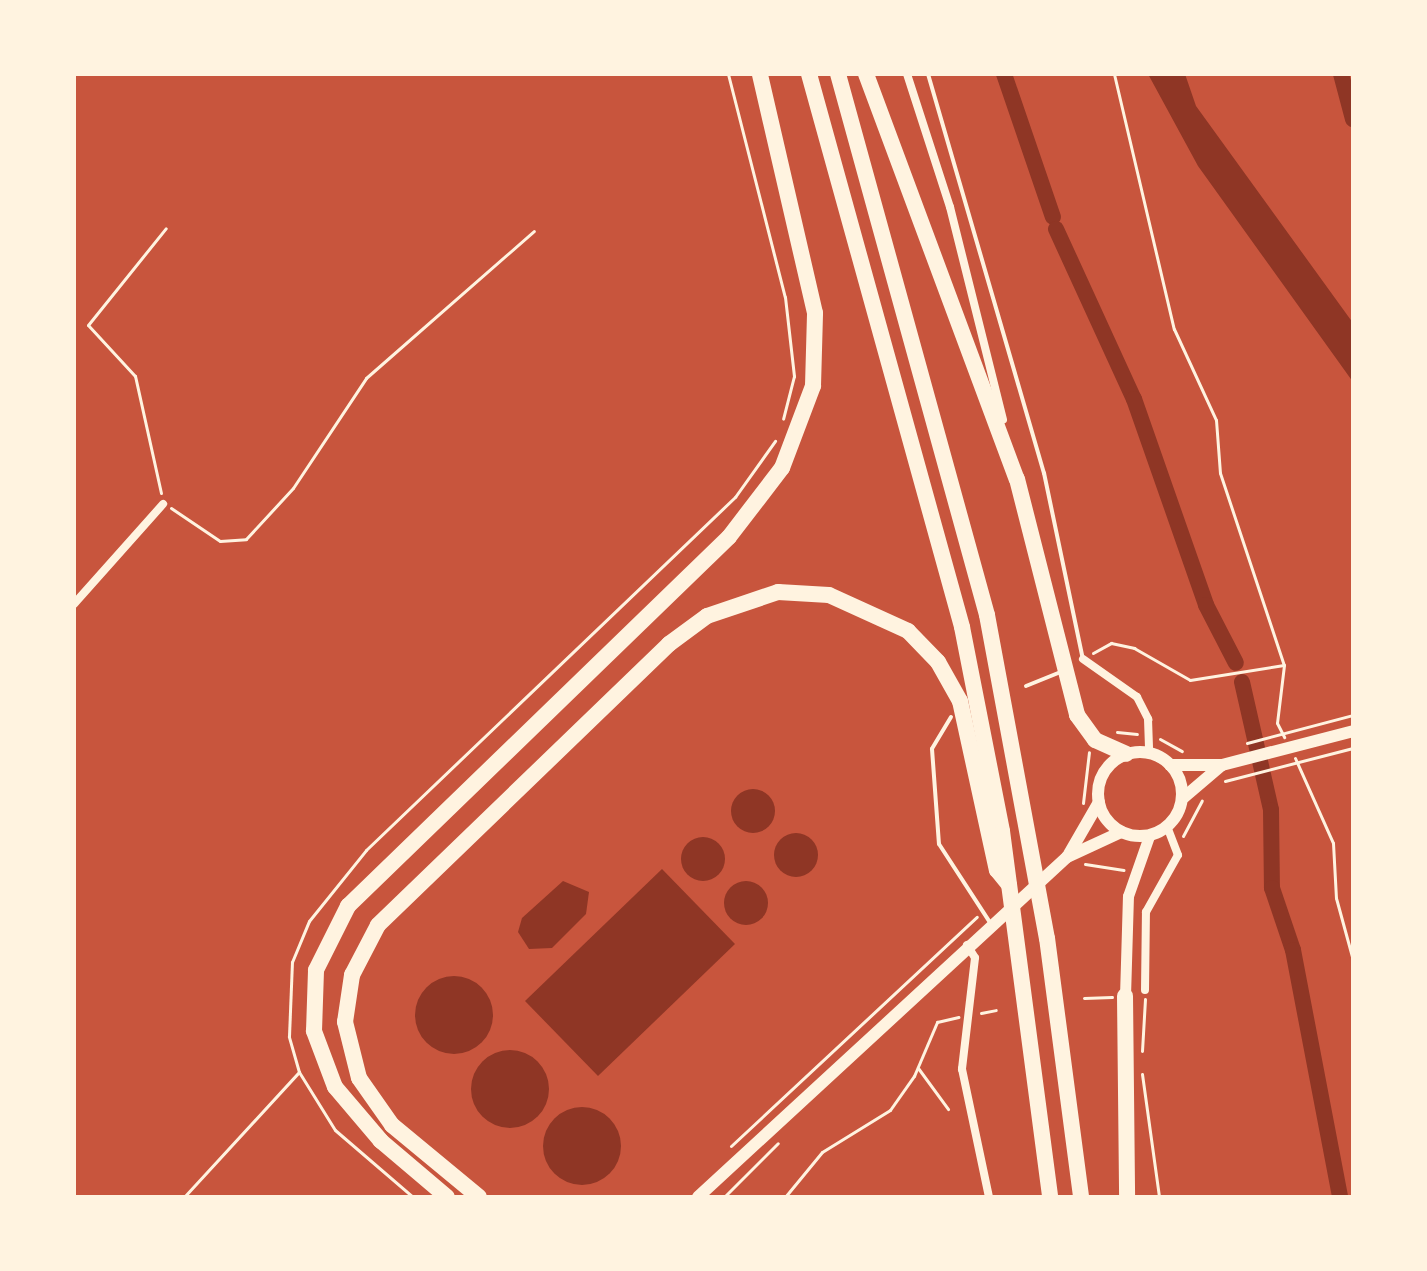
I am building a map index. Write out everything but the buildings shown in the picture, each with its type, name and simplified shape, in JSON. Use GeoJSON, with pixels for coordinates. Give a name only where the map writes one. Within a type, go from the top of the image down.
{"type":"FeatureCollection","features":[{"type":"Feature","properties":{"kind":"highway"},"geometry":{"type":"LineString","coordinates":[[447,1197],[381,1141],[335,1087],[314,1031],[316,970],[348,906],[729,537],[782,468],[813,386],[815,313],[760,74]]}},
{"type":"Feature","properties":{"kind":"highway"},"geometry":{"type":"LineString","coordinates":[[809,74],[962,627],[999,854]]}},
{"type":"Feature","properties":{"kind":"highway"},"geometry":{"type":"LineString","coordinates":[[838,74],[934,404],[1026,813],[1047,938],[1081,1197]]}},
{"type":"Feature","properties":{"kind":"highway"},"geometry":{"type":"LineString","coordinates":[[866,74],[1017,479],[1077,715],[1095,740],[1126,754]]}},
{"type":"Feature","properties":{"kind":"highway"},"geometry":{"type":"LineString","coordinates":[[479,1197],[392,1125],[359,1078],[345,1022],[352,975],[378,925],[669,644],[707,616],[778,592],[829,595],[908,631],[938,662],[960,701],[1009,885],[1050,1197]]}},
{"type":"Feature","properties":{"kind":"highway"},"geometry":{"type":"LineString","coordinates":[[1125,996],[1127,1197]]}},
{"type":"Feature","properties":{"kind":"main road"},"geometry":{"type":"LineString","coordinates":[[1067,857],[1099,802],[1107,768],[1126,754],[1149,753],[1170,765],[1222,765],[1353,731]]}},
{"type":"Feature","properties":{"kind":"main road"},"geometry":{"type":"LineString","coordinates":[[1170,765],[1182,799]]}},
{"type":"Feature","properties":{"kind":"main road"},"geometry":{"type":"LineString","coordinates":[[704,1194],[967,945],[987,918],[1067,857],[1121,832],[1149,836],[1167,827],[1182,799],[1222,765]]}},
{"type":"Feature","properties":{"kind":"main road"},"geometry":{"type":"LineString","coordinates":[[1099,802],[1121,832]]}},
{"type":"Feature","properties":{"kind":"street"},"geometry":{"type":"LineString","coordinates":[[907,74],[950,207],[1017,479]]}},
{"type":"Feature","properties":{"kind":"street"},"geometry":{"type":"LineString","coordinates":[[74,604],[163,504]]}},
{"type":"Feature","properties":{"kind":"street"},"geometry":{"type":"LineString","coordinates":[[1083,659],[1137,697],[1149,736],[1149,753]]}},
{"type":"Feature","properties":{"kind":"street"},"geometry":{"type":"LineString","coordinates":[[1145,990],[1143,923],[1178,855],[1167,827]]}},
{"type":"Feature","properties":{"kind":"street"},"geometry":{"type":"LineString","coordinates":[[1125,996],[1128,896],[1149,836]]}},
{"type":"Feature","properties":{"kind":"street"},"geometry":{"type":"LineString","coordinates":[[967,945],[975,958],[962,1069],[989,1197]]}},
{"type":"Feature","properties":{"kind":"lane"},"geometry":{"type":"LineString","coordinates":[[928,74],[1044,473],[1083,659]]}},
{"type":"Feature","properties":{"kind":"lane"},"geometry":{"type":"LineString","coordinates":[[1026,686],[1065,670]]}},
{"type":"Feature","properties":{"kind":"lane"},"geometry":{"type":"LineString","coordinates":[[951,717],[932,749],[939,844],[987,918]]}},
{"type":"Feature","properties":{"kind":"path"},"geometry":{"type":"LineString","coordinates":[[413,1197],[335,1130],[299,1072],[289,1036],[292,962],[309,921],[366,850],[735,497],[779,435],[794,376],[785,297],[728,74]]}},
{"type":"Feature","properties":{"kind":"path"},"geometry":{"type":"LineString","coordinates":[[1114,74],[1174,329],[1216,420],[1220,473],[1284,665],[1277,723],[1333,843],[1336,898],[1353,960]]}},
{"type":"Feature","properties":{"kind":"path"},"geometry":{"type":"LineString","coordinates":[[166,228],[88,325],[135,376],[163,504],[220,541],[246,539],[293,488],[366,378],[534,231]]}},
{"type":"Feature","properties":{"kind":"path"},"geometry":{"type":"LineString","coordinates":[[1083,659],[1111,643],[1190,680],[1284,665]]}},
{"type":"Feature","properties":{"kind":"path"},"geometry":{"type":"LineString","coordinates":[[1233,747],[1353,715]]}},
{"type":"Feature","properties":{"kind":"path"},"geometry":{"type":"LineString","coordinates":[[1082,816],[1081,773],[1095,740],[1104,732],[1149,736],[1198,755]]}},
{"type":"Feature","properties":{"kind":"path"},"geometry":{"type":"LineString","coordinates":[[1226,781],[1353,748]]}},
{"type":"Feature","properties":{"kind":"path"},"geometry":{"type":"LineString","coordinates":[[723,1155],[839,1038],[987,918]]}},
{"type":"Feature","properties":{"kind":"path"},"geometry":{"type":"LineString","coordinates":[[1142,1055],[1145,990]]}},
{"type":"Feature","properties":{"kind":"path"},"geometry":{"type":"LineString","coordinates":[[1084,998],[1125,996]]}},
{"type":"Feature","properties":{"kind":"path"},"geometry":{"type":"LineString","coordinates":[[785,1197],[822,1152],[890,1110],[918,1068],[937,1022],[996,1010]]}},
{"type":"Feature","properties":{"kind":"path"},"geometry":{"type":"LineString","coordinates":[[918,1068],[948,1109]]}},
{"type":"Feature","properties":{"kind":"path"},"geometry":{"type":"LineString","coordinates":[[1141,1069],[1159,1197]]}},
{"type":"Feature","properties":{"kind":"path"},"geometry":{"type":"LineString","coordinates":[[184,1197],[299,1072]]}},
{"type":"Feature","properties":{"kind":"shaded area"},"geometry":{"type":"Polygon","coordinates":[[[1148,74],[1185,74],[1196,106],[1353,323],[1353,382],[1198,166],[1148,74]]]}},
{"type":"Feature","properties":{"kind":"shaded area"},"geometry":{"type":"Polygon","coordinates":[[[753,789],[768,796],[775,811],[768,826],[753,833],[738,826],[731,811],[738,796],[753,789]]]}},
{"type":"Feature","properties":{"kind":"shaded area"},"geometry":{"type":"Polygon","coordinates":[[[796,833],[811,840],[818,855],[811,870],[796,877],[781,870],[774,855],[781,840],[796,833]]]}},
{"type":"Feature","properties":{"kind":"shaded area"},"geometry":{"type":"Polygon","coordinates":[[[703,837],[718,844],[725,859],[718,874],[703,881],[688,874],[681,859],[688,844],[703,837]]]}},
{"type":"Feature","properties":{"kind":"shaded area"},"geometry":{"type":"Polygon","coordinates":[[[662,869],[735,944],[598,1076],[525,1001],[662,869]]]}},
{"type":"Feature","properties":{"kind":"shaded area"},"geometry":{"type":"Polygon","coordinates":[[[563,881],[589,892],[586,914],[552,948],[529,949],[518,932],[522,918],[563,881]]]}},
{"type":"Feature","properties":{"kind":"shaded area"},"geometry":{"type":"Polygon","coordinates":[[[746,881],[761,888],[768,903],[761,918],[746,925],[731,918],[724,903],[731,888],[746,881]]]}},
{"type":"Feature","properties":{"kind":"shaded area"},"geometry":{"type":"Polygon","coordinates":[[[454,976],[469,979],[486,993],[493,1015],[490,1030],[476,1047],[454,1054],[439,1051],[422,1037],[415,1015],[418,1000],[432,983],[454,976]]]}},
{"type":"Feature","properties":{"kind":"shaded area"},"geometry":{"type":"Polygon","coordinates":[[[510,1050],[525,1053],[542,1067],[549,1089],[546,1104],[532,1121],[510,1128],[495,1125],[478,1111],[471,1089],[474,1074],[488,1057],[510,1050]]]}},
{"type":"Feature","properties":{"kind":"shaded area"},"geometry":{"type":"Polygon","coordinates":[[[582,1107],[597,1110],[614,1124],[621,1146],[618,1161],[604,1178],[582,1185],[567,1182],[550,1168],[543,1146],[546,1131],[560,1114],[582,1107]]]}},
{"type":"Feature","properties":{"kind":"waterway"},"geometry":{"type":"LineString","coordinates":[[1004,74],[1053,217]]}},
{"type":"Feature","properties":{"kind":"waterway"},"geometry":{"type":"LineString","coordinates":[[1341,74],[1353,119]]}},
{"type":"Feature","properties":{"kind":"waterway"},"geometry":{"type":"LineString","coordinates":[[1056,229],[1134,399],[1206,605],[1236,663]]}},
{"type":"Feature","properties":{"kind":"waterway"},"geometry":{"type":"LineString","coordinates":[[1242,682],[1271,810],[1272,888],[1293,950],[1340,1197]]}}]}
